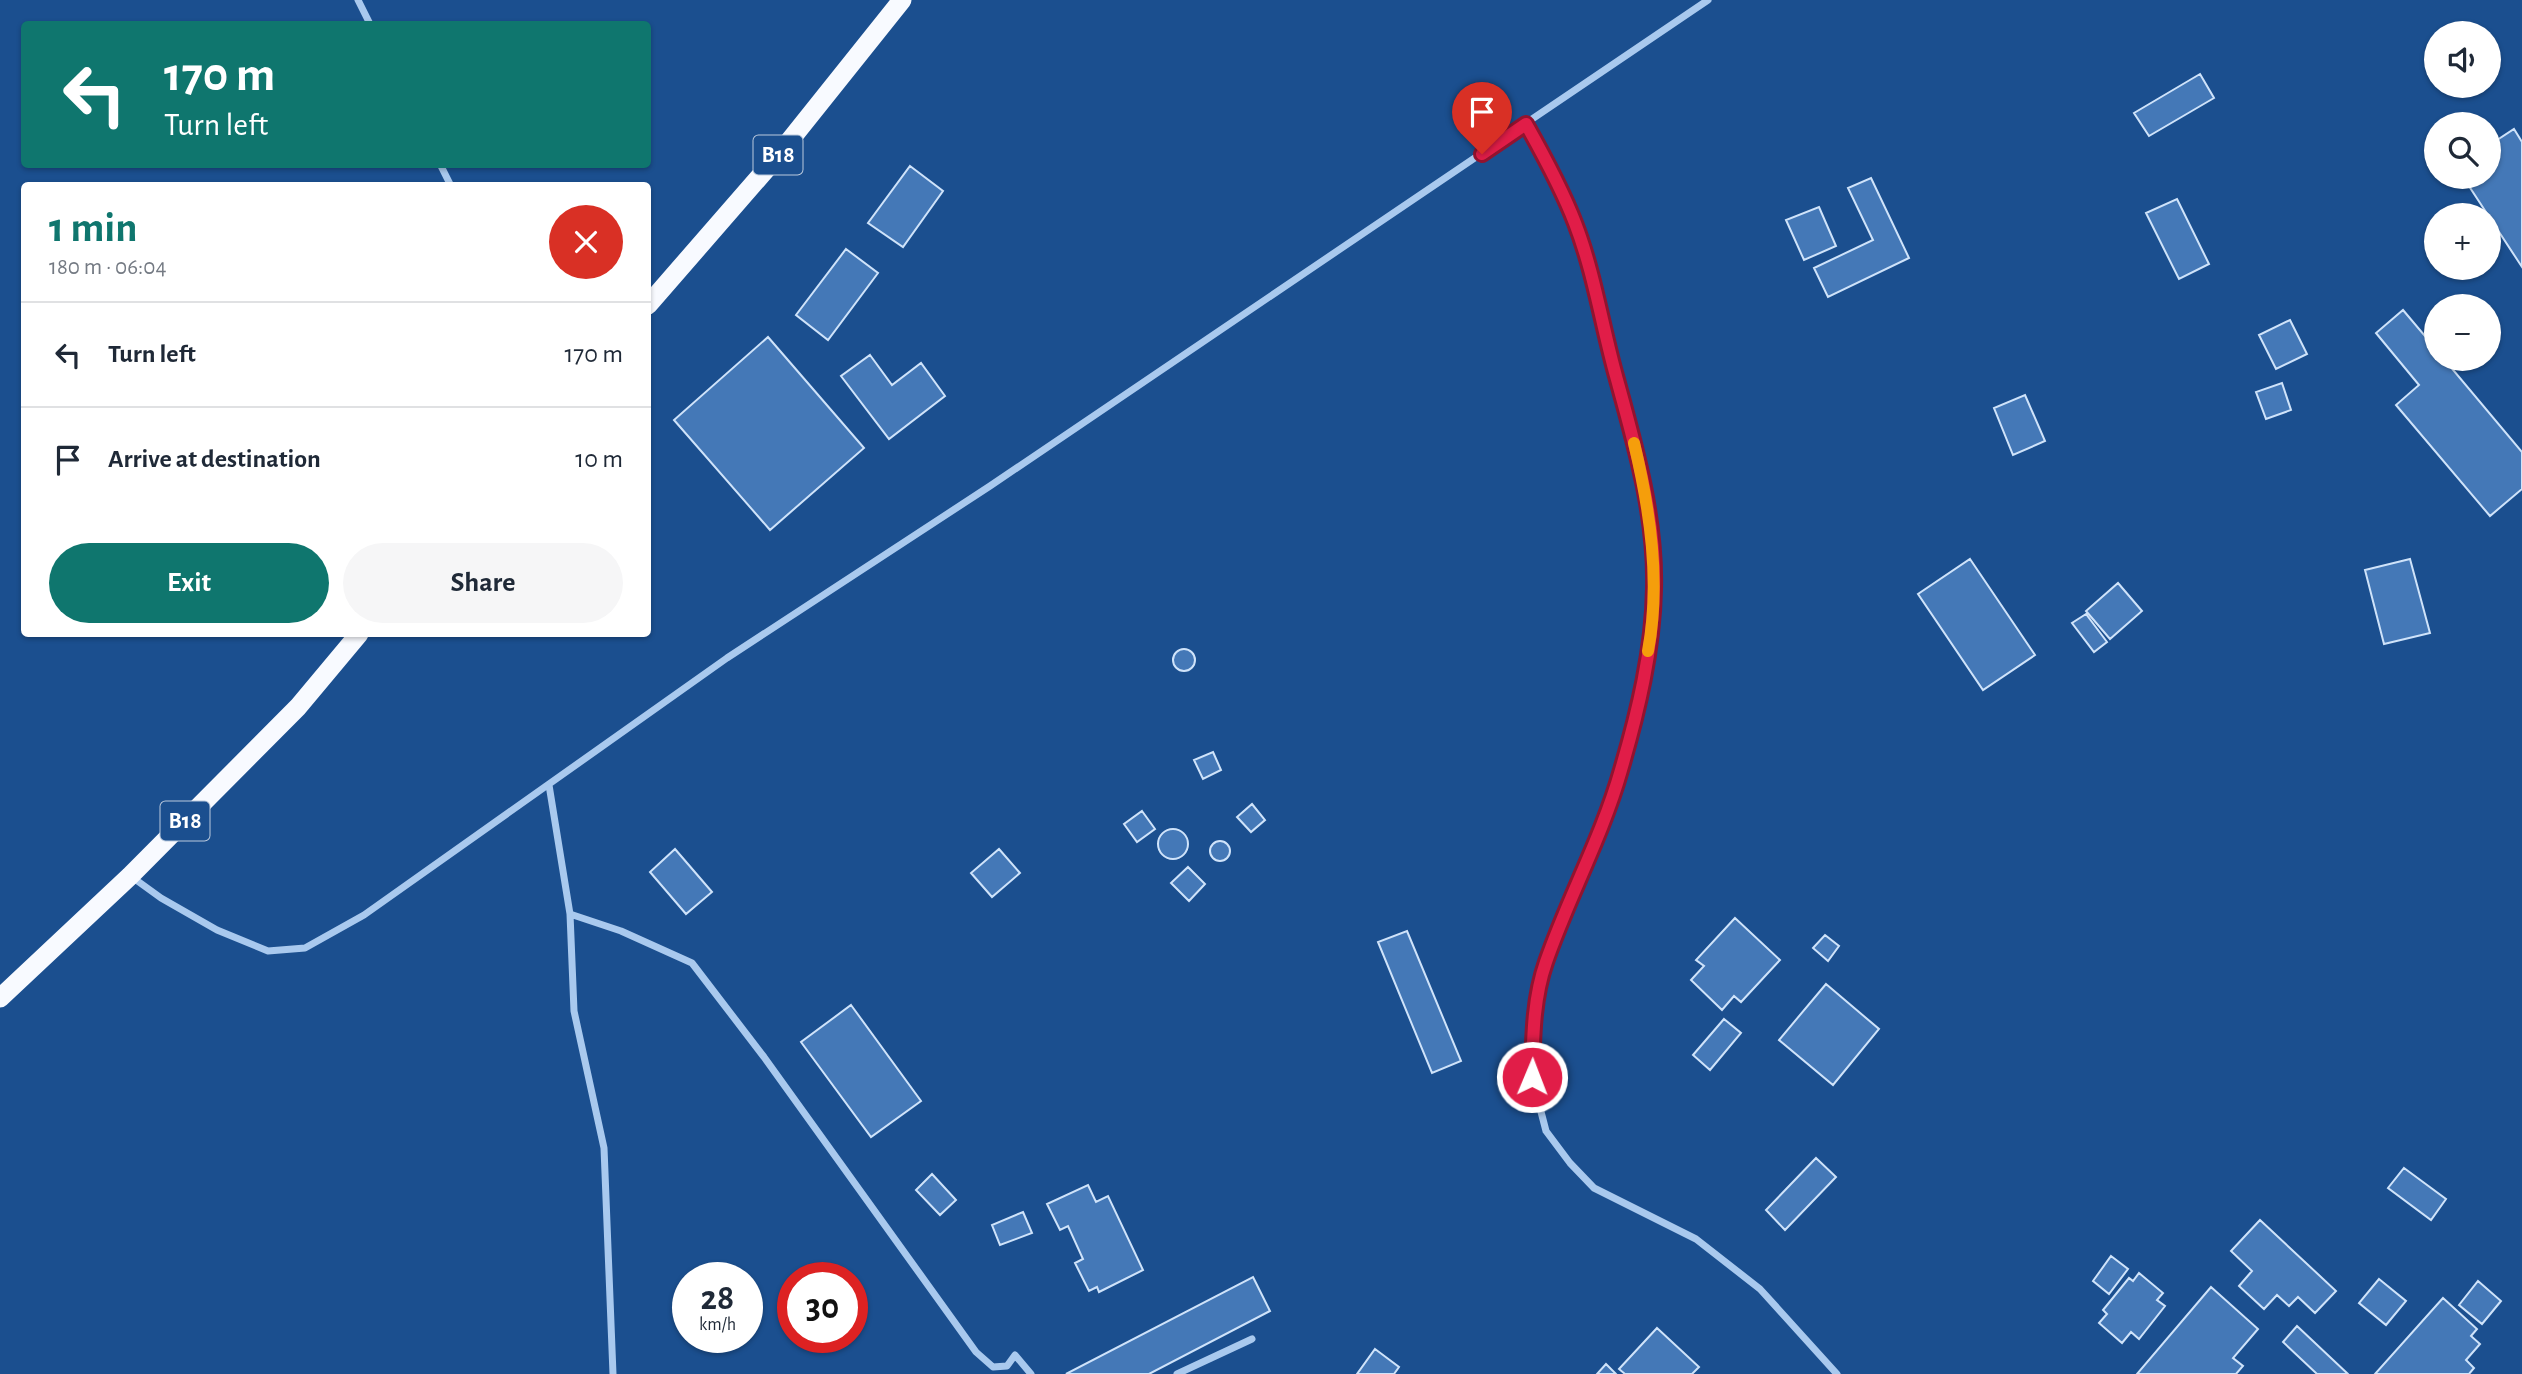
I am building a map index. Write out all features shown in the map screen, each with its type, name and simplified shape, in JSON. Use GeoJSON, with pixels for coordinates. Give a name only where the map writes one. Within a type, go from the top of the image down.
{"type":"FeatureCollection","features":[{"type":"Feature","properties":{"kind":"highway","name":"B18"},"geometry":{"type":"LineString","coordinates":[[651,302],[775,159],[901,0]]}},
{"type":"Feature","properties":{"kind":"highway","name":"B18"},"geometry":{"type":"LineString","coordinates":[[0,998],[131,876],[298,707],[356,637]]}},
{"type":"Feature","properties":{"kind":"street"},"geometry":{"type":"LineString","coordinates":[[358,0],[368,21]]}},
{"type":"Feature","properties":{"kind":"street"},"geometry":{"type":"LineString","coordinates":[[131,876],[161,898],[216,930],[268,951],[305,948],[363,915],[727,658],[990,486],[1708,0]]}},
{"type":"Feature","properties":{"kind":"street"},"geometry":{"type":"LineString","coordinates":[[1526,124],[1576,225],[1594,288],[1644,485],[1654,588],[1650,644],[1639,702],[1620,773],[1545,964],[1534,1020],[1532,1077],[1546,1131],[1570,1163],[1594,1188],[1696,1239],[1760,1289],[1837,1374]]}},
{"type":"Feature","properties":{"kind":"street"},"geometry":{"type":"LineString","coordinates":[[549,785],[570,914],[574,1011],[604,1148],[613,1374]]}},
{"type":"Feature","properties":{"kind":"street"},"geometry":{"type":"LineString","coordinates":[[570,914],[621,930],[692,963],[764,1057],[976,1352],[993,1367],[1007,1366],[1015,1355],[1031,1374]]}},
{"type":"Feature","properties":{"kind":"street"},"geometry":{"type":"LineString","coordinates":[[1177,1374],[1252,1339]]}},
{"type":"Feature","properties":{"kind":"building"},"geometry":{"type":"Polygon","coordinates":[[[2200,74],[2214,98],[2149,136],[2134,113],[2200,74]]]}},
{"type":"Feature","properties":{"kind":"building"},"geometry":{"type":"Polygon","coordinates":[[[2514,129],[2522,142],[2522,267],[2501,235],[2501,203],[2480,203],[2471,189],[2501,189],[2501,138],[2514,129]]]}},
{"type":"Feature","properties":{"kind":"building"},"geometry":{"type":"Polygon","coordinates":[[[910,166],[943,191],[903,247],[868,223],[910,166]]]}},
{"type":"Feature","properties":{"kind":"building"},"geometry":{"type":"Polygon","coordinates":[[[1871,178],[1909,258],[1828,297],[1814,268],[1873,240],[1848,188],[1871,178]]]}},
{"type":"Feature","properties":{"kind":"building"},"geometry":{"type":"Polygon","coordinates":[[[2177,199],[2209,264],[2179,279],[2146,213],[2177,199]]]}},
{"type":"Feature","properties":{"kind":"building"},"geometry":{"type":"Polygon","coordinates":[[[1819,207],[1836,246],[1804,260],[1786,220],[1819,207]]]}},
{"type":"Feature","properties":{"kind":"building"},"geometry":{"type":"Polygon","coordinates":[[[846,249],[878,273],[828,340],[796,315],[846,249]]]}},
{"type":"Feature","properties":{"kind":"building"},"geometry":{"type":"Polygon","coordinates":[[[2403,310],[2424,335],[2424,371],[2454,371],[2522,452],[2522,489],[2490,516],[2396,405],[2419,385],[2376,333],[2403,310]]]}},
{"type":"Feature","properties":{"kind":"building"},"geometry":{"type":"Polygon","coordinates":[[[2290,320],[2307,354],[2276,369],[2259,335],[2290,320]]]}},
{"type":"Feature","properties":{"kind":"building"},"geometry":{"type":"Polygon","coordinates":[[[768,337],[864,448],[770,530],[674,420],[768,337]]]}},
{"type":"Feature","properties":{"kind":"building"},"geometry":{"type":"Polygon","coordinates":[[[870,355],[892,385],[921,363],[945,396],[889,439],[841,376],[870,355]]]}},
{"type":"Feature","properties":{"kind":"building"},"geometry":{"type":"Polygon","coordinates":[[[2282,383],[2291,410],[2266,419],[2256,392],[2282,383]]]}},
{"type":"Feature","properties":{"kind":"building"},"geometry":{"type":"Polygon","coordinates":[[[2025,395],[2045,441],[2013,455],[1994,408],[2025,395]]]}},
{"type":"Feature","properties":{"kind":"building"},"geometry":{"type":"Polygon","coordinates":[[[1970,559],[2035,655],[1983,690],[1918,594],[1970,559]]]}},
{"type":"Feature","properties":{"kind":"building"},"geometry":{"type":"Polygon","coordinates":[[[2410,559],[2430,633],[2384,644],[2365,570],[2410,559]]]}},
{"type":"Feature","properties":{"kind":"building"},"geometry":{"type":"Polygon","coordinates":[[[2118,583],[2142,611],[2110,639],[2086,611],[2118,583]]]}},
{"type":"Feature","properties":{"kind":"building"},"geometry":{"type":"Polygon","coordinates":[[[2086,614],[2107,642],[2094,652],[2072,623],[2086,614]]]}},
{"type":"Feature","properties":{"kind":"building"},"geometry":{"type":"Polygon","coordinates":[[[1184,649],[1192,652],[1195,660],[1192,668],[1184,671],[1176,668],[1173,660],[1176,652],[1184,649]]]}},
{"type":"Feature","properties":{"kind":"building"},"geometry":{"type":"Polygon","coordinates":[[[1213,752],[1221,770],[1203,779],[1194,760],[1213,752]]]}},
{"type":"Feature","properties":{"kind":"building"},"geometry":{"type":"Polygon","coordinates":[[[1252,804],[1265,820],[1251,832],[1237,817],[1252,804]]]}},
{"type":"Feature","properties":{"kind":"building"},"geometry":{"type":"Polygon","coordinates":[[[1142,811],[1155,829],[1137,842],[1124,824],[1142,811]]]}},
{"type":"Feature","properties":{"kind":"building"},"geometry":{"type":"Polygon","coordinates":[[[1173,829],[1184,833],[1188,844],[1184,855],[1173,859],[1162,855],[1158,844],[1162,833],[1173,829]]]}},
{"type":"Feature","properties":{"kind":"building"},"geometry":{"type":"Polygon","coordinates":[[[1216,841],[1224,841],[1230,851],[1224,861],[1216,861],[1210,855],[1210,847],[1216,841]]]}},
{"type":"Feature","properties":{"kind":"building"},"geometry":{"type":"Polygon","coordinates":[[[675,849],[712,892],[686,914],[650,872],[675,849]]]}},
{"type":"Feature","properties":{"kind":"building"},"geometry":{"type":"Polygon","coordinates":[[[999,849],[1020,873],[992,897],[971,873],[999,849]]]}},
{"type":"Feature","properties":{"kind":"building"},"geometry":{"type":"Polygon","coordinates":[[[1188,867],[1205,884],[1189,901],[1171,883],[1188,867]]]}},
{"type":"Feature","properties":{"kind":"building"},"geometry":{"type":"Polygon","coordinates":[[[1735,918],[1780,960],[1741,1002],[1734,996],[1722,1010],[1691,980],[1704,966],[1696,960],[1735,918]]]}},
{"type":"Feature","properties":{"kind":"building"},"geometry":{"type":"Polygon","coordinates":[[[1407,931],[1461,1061],[1432,1073],[1378,942],[1407,931]]]}},
{"type":"Feature","properties":{"kind":"building"},"geometry":{"type":"Polygon","coordinates":[[[1825,935],[1839,946],[1828,961],[1813,948],[1825,935]]]}},
{"type":"Feature","properties":{"kind":"building"},"geometry":{"type":"Polygon","coordinates":[[[1826,984],[1879,1029],[1833,1085],[1779,1040],[1826,984]]]}},
{"type":"Feature","properties":{"kind":"building"},"geometry":{"type":"Polygon","coordinates":[[[851,1005],[921,1101],[871,1137],[801,1042],[851,1005]]]}},
{"type":"Feature","properties":{"kind":"building"},"geometry":{"type":"Polygon","coordinates":[[[1724,1019],[1741,1033],[1710,1070],[1693,1055],[1724,1019]]]}},
{"type":"Feature","properties":{"kind":"building"},"geometry":{"type":"Polygon","coordinates":[[[1816,1158],[1836,1177],[1785,1230],[1766,1210],[1816,1158]]]}},
{"type":"Feature","properties":{"kind":"building"},"geometry":{"type":"Polygon","coordinates":[[[2404,1168],[2446,1199],[2431,1220],[2388,1188],[2404,1168]]]}},
{"type":"Feature","properties":{"kind":"building"},"geometry":{"type":"Polygon","coordinates":[[[932,1174],[956,1200],[940,1215],[916,1190],[932,1174]]]}},
{"type":"Feature","properties":{"kind":"building"},"geometry":{"type":"Polygon","coordinates":[[[1088,1185],[1096,1202],[1108,1196],[1143,1270],[1099,1292],[1097,1287],[1089,1291],[1075,1263],[1083,1259],[1068,1226],[1060,1230],[1047,1204],[1088,1185]]]}},
{"type":"Feature","properties":{"kind":"building"},"geometry":{"type":"Polygon","coordinates":[[[1023,1212],[1032,1233],[1000,1245],[992,1225],[1023,1212]]]}},
{"type":"Feature","properties":{"kind":"building"},"geometry":{"type":"Polygon","coordinates":[[[2260,1220],[2336,1291],[2315,1313],[2298,1297],[2289,1306],[2277,1295],[2264,1309],[2239,1286],[2252,1271],[2231,1251],[2260,1220]]]}},
{"type":"Feature","properties":{"kind":"building"},"geometry":{"type":"Polygon","coordinates":[[[2111,1256],[2128,1269],[2109,1294],[2093,1281],[2111,1256]]]}},
{"type":"Feature","properties":{"kind":"building"},"geometry":{"type":"Polygon","coordinates":[[[2139,1273],[2163,1293],[2157,1300],[2165,1306],[2139,1339],[2131,1332],[2122,1343],[2099,1323],[2107,1314],[2103,1310],[2129,1278],[2133,1281],[2139,1273]]]}},
{"type":"Feature","properties":{"kind":"building"},"geometry":{"type":"Polygon","coordinates":[[[1253,1277],[1270,1311],[1149,1374],[1066,1374],[1253,1277]]]}},
{"type":"Feature","properties":{"kind":"building"},"geometry":{"type":"Polygon","coordinates":[[[2379,1279],[2406,1301],[2386,1325],[2359,1303],[2379,1279]]]}},
{"type":"Feature","properties":{"kind":"building"},"geometry":{"type":"Polygon","coordinates":[[[2478,1281],[2501,1301],[2482,1324],[2459,1305],[2478,1281]]]}},
{"type":"Feature","properties":{"kind":"building"},"geometry":{"type":"Polygon","coordinates":[[[2211,1287],[2258,1329],[2233,1358],[2243,1366],[2236,1374],[2137,1374],[2211,1287]]]}},
{"type":"Feature","properties":{"kind":"building"},"geometry":{"type":"Polygon","coordinates":[[[2443,1298],[2477,1329],[2471,1336],[2480,1344],[2466,1360],[2474,1368],[2469,1374],[2375,1374],[2443,1298]]]}},
{"type":"Feature","properties":{"kind":"building"},"geometry":{"type":"Polygon","coordinates":[[[2297,1326],[2348,1374],[2317,1374],[2283,1342],[2297,1326]]]}},
{"type":"Feature","properties":{"kind":"building"},"geometry":{"type":"Polygon","coordinates":[[[1657,1328],[1699,1367],[1692,1374],[1625,1374],[1619,1369],[1657,1328]]]}},
{"type":"Feature","properties":{"kind":"building"},"geometry":{"type":"Polygon","coordinates":[[[1375,1349],[1399,1367],[1394,1374],[1357,1374],[1375,1349]]]}},
{"type":"Feature","properties":{"kind":"building"},"geometry":{"type":"Polygon","coordinates":[[[1606,1364],[1616,1374],[1597,1374],[1606,1364]]]}},
{"type":"Feature","properties":{"kind":"slow traffic"},"geometry":{"type":"LineString","coordinates":[[1634,443],[1644,485],[1651,539],[1654,588],[1648,651]]}},
{"type":"Feature","properties":{"kind":"route"},"geometry":{"type":"LineString","coordinates":[[1482,154],[1526,124],[1576,225],[1644,485],[1653,564],[1650,644],[1639,702],[1620,773],[1545,964],[1534,1020],[1532,1077]]}}]}
